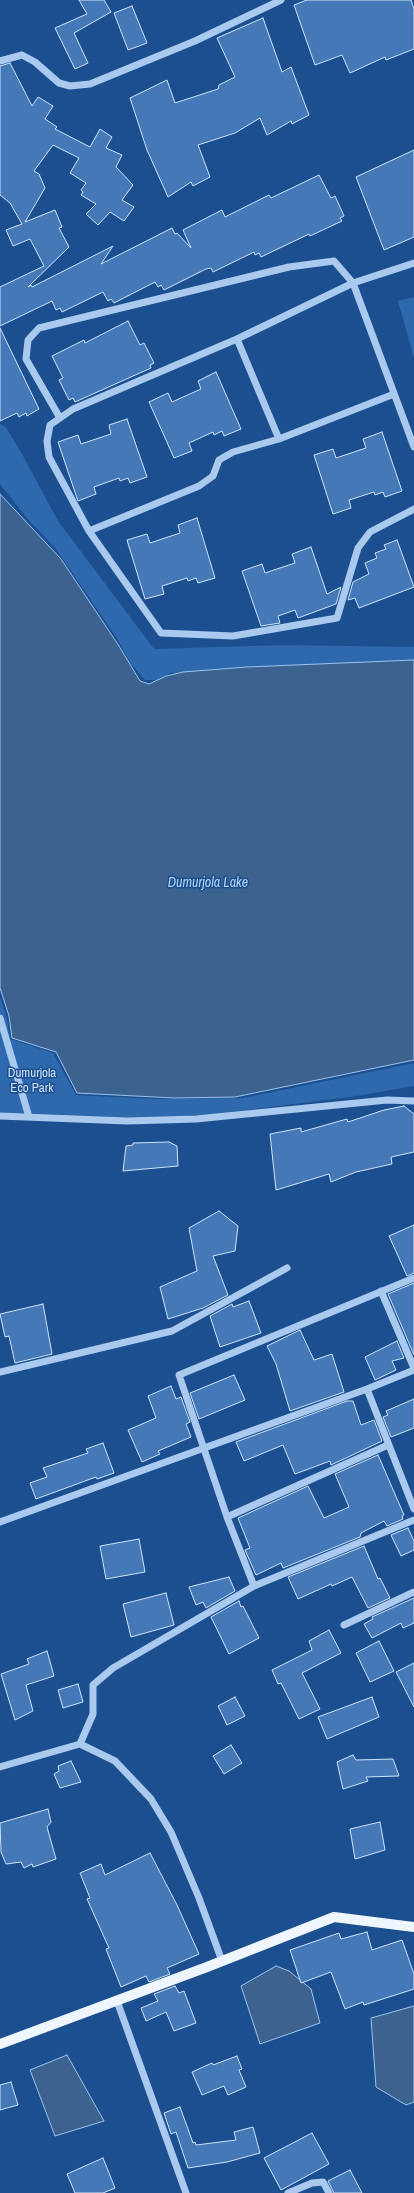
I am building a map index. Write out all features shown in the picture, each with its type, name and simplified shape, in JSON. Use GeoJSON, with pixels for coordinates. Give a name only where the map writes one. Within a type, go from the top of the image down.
{"type":"FeatureCollection","features":[{"type":"Feature","properties":{"kind":"main road"},"geometry":{"type":"LineString","coordinates":[[0,2044],[222,1961],[334,1917],[414,1927]]}},
{"type":"Feature","properties":{"kind":"street"},"geometry":{"type":"LineString","coordinates":[[0,61],[22,55],[35,62],[59,83],[70,86],[90,84],[195,41],[281,0]]}},
{"type":"Feature","properties":{"kind":"street"},"geometry":{"type":"LineString","coordinates":[[60,418],[26,360],[28,340],[39,328],[288,267],[334,261],[352,283],[414,447]]}},
{"type":"Feature","properties":{"kind":"street"},"geometry":{"type":"LineString","coordinates":[[414,263],[352,283],[237,338],[73,409],[50,425],[46,440],[49,457],[89,530],[161,633],[233,636],[337,618],[358,548],[370,532],[414,509]]}},
{"type":"Feature","properties":{"kind":"street"},"geometry":{"type":"LineString","coordinates":[[237,338],[279,439]]}},
{"type":"Feature","properties":{"kind":"street"},"geometry":{"type":"LineString","coordinates":[[89,530],[198,486],[213,476],[218,460],[233,452],[279,439],[394,394]]}},
{"type":"Feature","properties":{"kind":"street"},"geometry":{"type":"LineString","coordinates":[[0,1018],[29,1117]]}},
{"type":"Feature","properties":{"kind":"street"},"geometry":{"type":"LineString","coordinates":[[0,1116],[127,1121],[196,1119],[387,1100],[414,1100]]}},
{"type":"Feature","properties":{"kind":"street"},"geometry":{"type":"LineString","coordinates":[[0,1372],[172,1331],[287,1268]]}},
{"type":"Feature","properties":{"kind":"street"},"geometry":{"type":"LineString","coordinates":[[254,1586],[227,1517],[179,1375],[414,1278]]}},
{"type":"Feature","properties":{"kind":"street"},"geometry":{"type":"LineString","coordinates":[[0,1522],[367,1389],[414,1369],[380,1291]]}},
{"type":"Feature","properties":{"kind":"street"},"geometry":{"type":"LineString","coordinates":[[367,1389],[414,1509]]}},
{"type":"Feature","properties":{"kind":"street"},"geometry":{"type":"LineString","coordinates":[[227,1517],[388,1445]]}},
{"type":"Feature","properties":{"kind":"street"},"geometry":{"type":"LineString","coordinates":[[80,1744],[93,1714],[93,1685],[113,1668],[254,1586],[414,1520]]}},
{"type":"Feature","properties":{"kind":"street"},"geometry":{"type":"LineString","coordinates":[[344,1625],[414,1592]]}},
{"type":"Feature","properties":{"kind":"street"},"geometry":{"type":"LineString","coordinates":[[0,1767],[80,1744],[115,1761],[151,1799],[171,1832],[199,1898],[222,1961]]}},
{"type":"Feature","properties":{"kind":"street"},"geometry":{"type":"LineString","coordinates":[[117,2000],[186,2193]]}},
{"type":"Feature","properties":{"kind":"street"},"geometry":{"type":"LineString","coordinates":[[288,2193],[312,2183],[323,2182],[329,2193]]}},
{"type":"Feature","properties":{"kind":"green space"},"geometry":{"type":"Polygon","coordinates":[[[414,297],[414,358],[398,301],[414,297]]]}},
{"type":"Feature","properties":{"kind":"green space"},"geometry":{"type":"Polygon","coordinates":[[[0,424],[5,426],[22,454],[58,521],[154,649],[283,645],[414,647],[414,662],[170,673],[156,680],[145,680],[130,663],[118,640],[56,549],[25,516],[0,484],[0,424]]]}},
{"type":"Feature","properties":{"kind":"green space","name":"Dumurjola Eco Park"},"geometry":{"type":"Polygon","coordinates":[[[0,997],[7,1018],[10,1039],[53,1053],[76,1095],[156,1099],[243,1098],[414,1063],[414,1086],[351,1097],[204,1115],[135,1118],[25,1113],[0,1114],[0,997]]]}},
{"type":"Feature","properties":{"kind":"water","name":"Dumurjola Lake"},"geometry":{"type":"Polygon","coordinates":[[[0,494],[61,559],[119,646],[140,681],[149,684],[166,676],[183,672],[247,667],[414,660],[414,1060],[235,1097],[174,1098],[77,1093],[56,1052],[12,1038],[9,1016],[0,988],[0,494]]]}},
{"type":"Feature","properties":{"kind":"water"},"geometry":{"type":"Polygon","coordinates":[[[276,1966],[289,1971],[311,1989],[320,2023],[260,2044],[241,1986],[276,1966]]]}},
{"type":"Feature","properties":{"kind":"water"},"geometry":{"type":"Polygon","coordinates":[[[414,2006],[414,2102],[406,2105],[376,2087],[371,2018],[414,2006]]]}},
{"type":"Feature","properties":{"kind":"water"},"geometry":{"type":"Polygon","coordinates":[[[67,2055],[104,2121],[55,2136],[30,2070],[67,2055]]]}},
{"type":"Feature","properties":{"kind":"building"},"geometry":{"type":"Polygon","coordinates":[[[79,0],[104,0],[111,12],[74,33],[88,63],[75,69],[55,28],[87,14],[79,0]]]}},
{"type":"Feature","properties":{"kind":"building"},"geometry":{"type":"Polygon","coordinates":[[[307,0],[411,0],[414,9],[414,49],[386,60],[385,57],[350,73],[342,55],[315,65],[294,5],[307,0]]]}},
{"type":"Feature","properties":{"kind":"building"},"geometry":{"type":"Polygon","coordinates":[[[132,6],[147,43],[128,50],[114,13],[132,6]]]}},
{"type":"Feature","properties":{"kind":"building"},"geometry":{"type":"Polygon","coordinates":[[[263,18],[282,72],[291,67],[309,115],[292,124],[291,121],[267,135],[260,118],[235,133],[198,145],[210,177],[193,186],[191,182],[168,197],[147,150],[130,98],[167,80],[175,103],[218,89],[219,85],[235,77],[217,38],[263,18]]]}},
{"type":"Feature","properties":{"kind":"building"},"geometry":{"type":"Polygon","coordinates":[[[10,63],[32,106],[38,97],[53,106],[45,119],[57,127],[55,129],[90,147],[100,129],[112,137],[106,148],[122,155],[116,167],[133,185],[122,200],[134,207],[124,221],[110,212],[98,225],[86,214],[96,204],[81,195],[83,192],[81,190],[86,183],[70,173],[79,158],[53,145],[34,171],[39,174],[45,188],[25,222],[55,210],[62,227],[59,228],[69,247],[28,287],[31,285],[32,287],[113,246],[101,264],[172,228],[175,234],[177,233],[191,248],[183,230],[222,210],[225,217],[269,195],[271,198],[319,175],[331,198],[335,196],[344,216],[340,218],[342,221],[310,236],[309,234],[261,257],[259,253],[255,255],[254,252],[213,272],[211,268],[206,269],[164,290],[161,285],[158,287],[155,282],[114,303],[111,299],[108,301],[103,292],[62,312],[60,308],[56,310],[52,301],[0,326],[0,287],[44,266],[30,239],[13,246],[6,230],[22,224],[10,203],[0,195],[0,66],[10,63]]]}},
{"type":"Feature","properties":{"kind":"building"},"geometry":{"type":"Polygon","coordinates":[[[414,150],[414,237],[384,250],[356,177],[414,150]]]}},
{"type":"Feature","properties":{"kind":"building"},"geometry":{"type":"Polygon","coordinates":[[[128,321],[140,345],[144,343],[154,363],[150,365],[151,368],[75,402],[73,398],[69,400],[59,380],[63,378],[52,356],[84,340],[85,343],[128,321]]]}},
{"type":"Feature","properties":{"kind":"building"},"geometry":{"type":"Polygon","coordinates":[[[0,328],[39,409],[27,416],[26,413],[19,417],[17,413],[0,421],[0,328]]]}},
{"type":"Feature","properties":{"kind":"building"},"geometry":{"type":"Polygon","coordinates":[[[216,372],[241,429],[224,436],[222,431],[214,435],[213,432],[189,443],[192,451],[174,458],[149,402],[168,393],[172,402],[201,389],[198,381],[216,372]]]}},
{"type":"Feature","properties":{"kind":"building"},"geometry":{"type":"Polygon","coordinates":[[[127,419],[147,477],[130,483],[128,478],[120,481],[119,478],[94,487],[96,494],[78,501],[58,442],[78,435],[81,444],[111,434],[109,425],[127,419]]]}},
{"type":"Feature","properties":{"kind":"building"},"geometry":{"type":"Polygon","coordinates":[[[382,432],[402,491],[385,497],[383,492],[375,495],[374,492],[349,500],[351,508],[333,514],[314,455],[333,449],[336,458],[366,448],[363,439],[382,432]]]}},
{"type":"Feature","properties":{"kind":"building"},"geometry":{"type":"Polygon","coordinates":[[[197,518],[215,578],[198,583],[196,578],[188,581],[187,578],[162,586],[164,594],[145,599],[127,540],[147,534],[150,543],[180,533],[178,525],[197,518]]]}},
{"type":"Feature","properties":{"kind":"building"},"geometry":{"type":"Polygon","coordinates":[[[397,540],[414,587],[359,608],[355,598],[348,600],[353,582],[369,574],[365,563],[377,558],[375,553],[386,549],[384,545],[397,540]]]}},
{"type":"Feature","properties":{"kind":"building"},"geometry":{"type":"Polygon","coordinates":[[[311,547],[327,594],[341,587],[336,604],[298,618],[295,610],[278,616],[280,623],[261,626],[242,571],[262,564],[265,573],[295,563],[292,554],[311,547]]]}},
{"type":"Feature","properties":{"kind":"building"},"geometry":{"type":"Polygon","coordinates":[[[404,1106],[414,1114],[414,1152],[391,1157],[392,1164],[356,1172],[331,1182],[329,1174],[276,1190],[270,1134],[301,1128],[301,1132],[347,1119],[348,1122],[384,1110],[404,1106]]]}},
{"type":"Feature","properties":{"kind":"building"},"geometry":{"type":"Polygon","coordinates":[[[169,1142],[177,1146],[178,1166],[123,1171],[126,1146],[133,1145],[133,1143],[169,1142]]]}},
{"type":"Feature","properties":{"kind":"building"},"geometry":{"type":"Polygon","coordinates":[[[219,1211],[238,1226],[235,1251],[213,1256],[228,1295],[203,1308],[168,1319],[160,1287],[197,1271],[189,1228],[219,1211]]]}},
{"type":"Feature","properties":{"kind":"building"},"geometry":{"type":"Polygon","coordinates":[[[414,1225],[414,1273],[407,1276],[389,1236],[414,1225]]]}},
{"type":"Feature","properties":{"kind":"building"},"geometry":{"type":"Polygon","coordinates":[[[414,1283],[414,1355],[388,1294],[414,1283]]]}},
{"type":"Feature","properties":{"kind":"building"},"geometry":{"type":"Polygon","coordinates":[[[249,1301],[261,1333],[220,1347],[210,1316],[232,1304],[233,1307],[249,1301]]]}},
{"type":"Feature","properties":{"kind":"building"},"geometry":{"type":"Polygon","coordinates":[[[43,1304],[52,1354],[15,1363],[9,1336],[5,1337],[0,1314],[43,1304]]]}},
{"type":"Feature","properties":{"kind":"building"},"geometry":{"type":"Polygon","coordinates":[[[300,1330],[314,1360],[332,1354],[344,1392],[290,1411],[276,1364],[267,1346],[300,1330]]]}},
{"type":"Feature","properties":{"kind":"building"},"geometry":{"type":"Polygon","coordinates":[[[397,1341],[404,1358],[392,1361],[396,1370],[375,1380],[365,1357],[397,1341]]]}},
{"type":"Feature","properties":{"kind":"building"},"geometry":{"type":"Polygon","coordinates":[[[234,1375],[245,1400],[199,1419],[190,1393],[234,1375]]]}},
{"type":"Feature","properties":{"kind":"building"},"geometry":{"type":"Polygon","coordinates":[[[171,1386],[176,1399],[181,1397],[190,1422],[186,1424],[191,1437],[158,1451],[160,1454],[142,1462],[128,1430],[156,1418],[148,1396],[171,1386]]]}},
{"type":"Feature","properties":{"kind":"building"},"geometry":{"type":"Polygon","coordinates":[[[414,1399],[414,1428],[391,1437],[383,1417],[388,1415],[386,1411],[414,1399]]]}},
{"type":"Feature","properties":{"kind":"building"},"geometry":{"type":"Polygon","coordinates":[[[347,1401],[353,1401],[361,1425],[374,1420],[382,1441],[331,1465],[330,1461],[295,1474],[283,1445],[244,1461],[236,1442],[347,1401]]]}},
{"type":"Feature","properties":{"kind":"building"},"geometry":{"type":"Polygon","coordinates":[[[103,1443],[114,1473],[97,1479],[96,1477],[36,1499],[30,1483],[47,1477],[43,1468],[88,1453],[86,1449],[103,1443]]]}},
{"type":"Feature","properties":{"kind":"building"},"geometry":{"type":"Polygon","coordinates":[[[378,1455],[404,1515],[402,1516],[403,1519],[387,1526],[384,1521],[361,1533],[360,1537],[283,1568],[281,1563],[256,1575],[245,1550],[250,1548],[238,1518],[308,1486],[324,1518],[349,1507],[335,1474],[378,1455]]]}},
{"type":"Feature","properties":{"kind":"building"},"geometry":{"type":"Polygon","coordinates":[[[408,1528],[414,1541],[414,1550],[401,1556],[391,1535],[408,1528]]]}},
{"type":"Feature","properties":{"kind":"building"},"geometry":{"type":"Polygon","coordinates":[[[139,1539],[145,1572],[106,1579],[100,1546],[139,1539]]]}},
{"type":"Feature","properties":{"kind":"building"},"geometry":{"type":"Polygon","coordinates":[[[364,1546],[378,1579],[380,1578],[390,1598],[368,1608],[352,1577],[332,1586],[331,1584],[298,1599],[288,1577],[364,1546]]]}},
{"type":"Feature","properties":{"kind":"building"},"geometry":{"type":"Polygon","coordinates":[[[229,1577],[235,1591],[206,1608],[203,1602],[196,1605],[189,1587],[229,1577]]]}},
{"type":"Feature","properties":{"kind":"building"},"geometry":{"type":"Polygon","coordinates":[[[166,1593],[174,1625],[131,1637],[123,1604],[166,1593]]]}},
{"type":"Feature","properties":{"kind":"building"},"geometry":{"type":"Polygon","coordinates":[[[414,1598],[414,1623],[403,1628],[401,1623],[372,1638],[364,1624],[373,1619],[372,1617],[414,1598]]]}},
{"type":"Feature","properties":{"kind":"building"},"geometry":{"type":"Polygon","coordinates":[[[239,1601],[259,1638],[229,1654],[211,1617],[239,1601]]]}},
{"type":"Feature","properties":{"kind":"building"},"geometry":{"type":"Polygon","coordinates":[[[329,1630],[341,1653],[302,1673],[320,1709],[299,1719],[281,1683],[278,1684],[272,1670],[312,1650],[309,1641],[329,1630]]]}},
{"type":"Feature","properties":{"kind":"building"},"geometry":{"type":"Polygon","coordinates":[[[379,1641],[394,1671],[370,1682],[356,1653],[379,1641]]]}},
{"type":"Feature","properties":{"kind":"building"},"geometry":{"type":"Polygon","coordinates":[[[47,1651],[54,1676],[26,1685],[33,1711],[15,1720],[1,1674],[29,1664],[27,1659],[47,1651]]]}},
{"type":"Feature","properties":{"kind":"building"},"geometry":{"type":"Polygon","coordinates":[[[414,1663],[414,1707],[396,1672],[414,1663]]]}},
{"type":"Feature","properties":{"kind":"building"},"geometry":{"type":"Polygon","coordinates":[[[78,1684],[83,1702],[63,1708],[58,1690],[78,1684]]]}},
{"type":"Feature","properties":{"kind":"building"},"geometry":{"type":"Polygon","coordinates":[[[235,1697],[245,1716],[227,1725],[218,1706],[235,1697]]]}},
{"type":"Feature","properties":{"kind":"building"},"geometry":{"type":"Polygon","coordinates":[[[372,1697],[379,1717],[327,1739],[318,1717],[372,1697]]]}},
{"type":"Feature","properties":{"kind":"building"},"geometry":{"type":"Polygon","coordinates":[[[231,1745],[242,1763],[224,1774],[213,1756],[231,1745]]]}},
{"type":"Feature","properties":{"kind":"building"},"geometry":{"type":"Polygon","coordinates":[[[353,1755],[356,1760],[393,1759],[399,1776],[366,1777],[368,1781],[343,1789],[337,1762],[353,1755]]]}},
{"type":"Feature","properties":{"kind":"building"},"geometry":{"type":"Polygon","coordinates":[[[71,1761],[81,1782],[60,1788],[54,1774],[59,1771],[58,1766],[71,1761]]]}},
{"type":"Feature","properties":{"kind":"building"},"geometry":{"type":"Polygon","coordinates":[[[48,1809],[51,1822],[47,1827],[56,1859],[33,1867],[32,1864],[24,1868],[21,1862],[6,1864],[1,1852],[0,1823],[48,1809]]]}},
{"type":"Feature","properties":{"kind":"building"},"geometry":{"type":"Polygon","coordinates":[[[380,1822],[385,1850],[355,1859],[350,1829],[380,1822]]]}},
{"type":"Feature","properties":{"kind":"building"},"geometry":{"type":"Polygon","coordinates":[[[150,1853],[177,1905],[199,1954],[167,1968],[170,1974],[149,1982],[146,1976],[121,1987],[106,1949],[109,1948],[87,1899],[90,1898],[80,1873],[101,1864],[105,1875],[150,1853]]]}},
{"type":"Feature","properties":{"kind":"building"},"geometry":{"type":"Polygon","coordinates":[[[367,1932],[372,1950],[402,1940],[414,1974],[414,1989],[364,2005],[363,2002],[345,2009],[331,1972],[301,1983],[290,1950],[339,1933],[341,1939],[367,1932]]]}},
{"type":"Feature","properties":{"kind":"building"},"geometry":{"type":"Polygon","coordinates":[[[175,1986],[179,1993],[184,1991],[196,2023],[174,2031],[166,2012],[146,2021],[141,2008],[158,2001],[154,1994],[175,1986]]]}},
{"type":"Feature","properties":{"kind":"building"},"geometry":{"type":"Polygon","coordinates":[[[237,2056],[242,2069],[239,2070],[246,2087],[228,2095],[224,2086],[202,2095],[192,2072],[212,2063],[213,2065],[237,2056]]]}},
{"type":"Feature","properties":{"kind":"building"},"geometry":{"type":"Polygon","coordinates":[[[11,2082],[18,2105],[0,2110],[0,2085],[11,2082]]]}},
{"type":"Feature","properties":{"kind":"building"},"geometry":{"type":"Polygon","coordinates":[[[180,2107],[193,2143],[195,2142],[196,2145],[236,2140],[234,2132],[253,2127],[260,2153],[227,2162],[188,2168],[176,2132],[171,2134],[164,2113],[180,2107]]]}},
{"type":"Feature","properties":{"kind":"building"},"geometry":{"type":"Polygon","coordinates":[[[312,2133],[329,2164],[281,2190],[264,2158],[312,2133]]]}},
{"type":"Feature","properties":{"kind":"building"},"geometry":{"type":"Polygon","coordinates":[[[103,2158],[115,2188],[103,2193],[75,2193],[67,2174],[103,2158]]]}},
{"type":"Feature","properties":{"kind":"building"},"geometry":{"type":"Polygon","coordinates":[[[350,2170],[362,2193],[334,2193],[328,2181],[350,2170]]]}}]}
